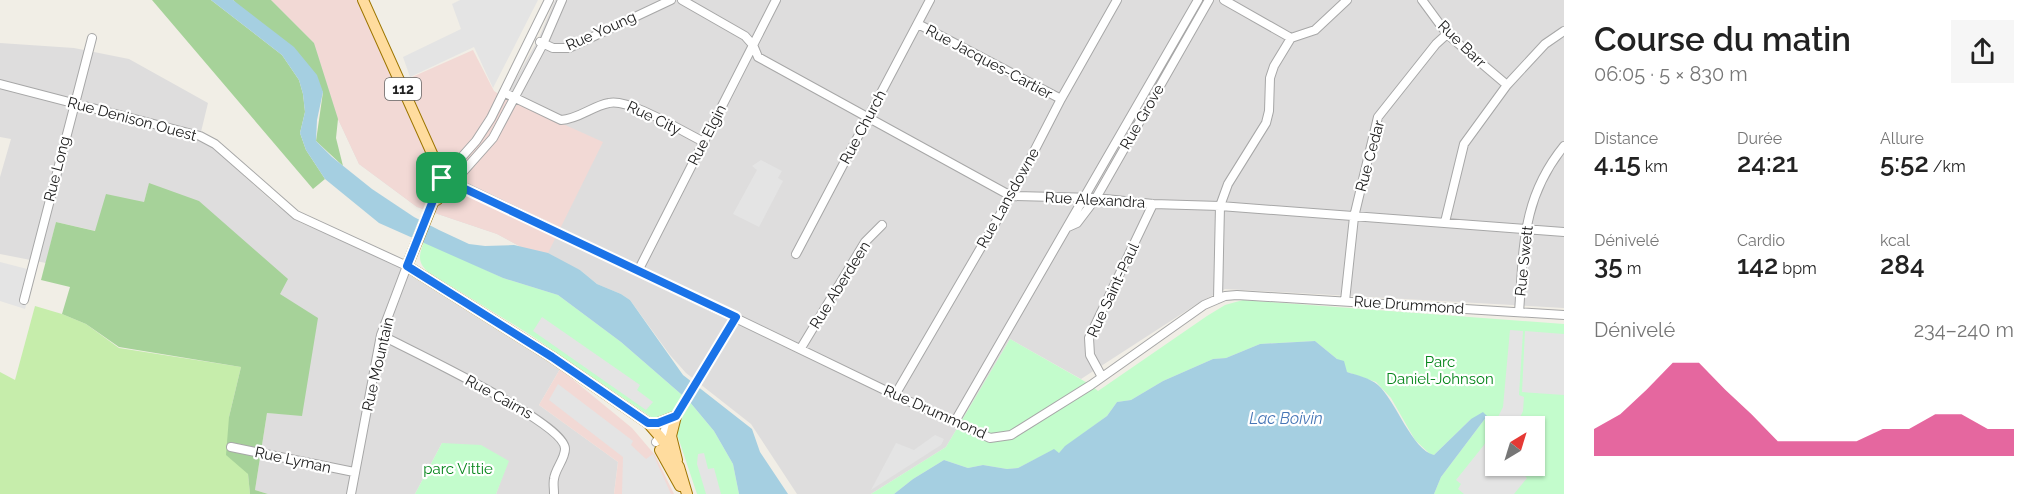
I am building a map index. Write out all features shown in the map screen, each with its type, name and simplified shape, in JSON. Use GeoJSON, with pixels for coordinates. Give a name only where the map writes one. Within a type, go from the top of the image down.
{"type":"FeatureCollection","features":[{"type":"Feature","properties":{"kind":"main road","name":"112"},"geometry":{"type":"LineString","coordinates":[[363,0],[442,178]]}},
{"type":"Feature","properties":{"kind":"main road"},"geometry":{"type":"LineString","coordinates":[[442,178],[454,182]]}},
{"type":"Feature","properties":{"kind":"main road","name":"Rue Mountain"},"geometry":{"type":"LineString","coordinates":[[407,266],[442,178]]}},
{"type":"Feature","properties":{"kind":"main road","name":"Rue Mountain"},"geometry":{"type":"LineString","coordinates":[[432,205],[454,182]]}},
{"type":"Feature","properties":{"kind":"main road"},"geometry":{"type":"LineString","coordinates":[[407,266],[552,357],[648,423],[686,494]]}},
{"type":"Feature","properties":{"kind":"main road"},"geometry":{"type":"LineString","coordinates":[[618,403],[658,440],[679,467]]}},
{"type":"Feature","properties":{"kind":"main road"},"geometry":{"type":"LineString","coordinates":[[648,423],[658,423],[677,414]]}},
{"type":"Feature","properties":{"kind":"main road"},"geometry":{"type":"LineString","coordinates":[[677,414],[672,436],[686,494]]}},
{"type":"Feature","properties":{"kind":"street"},"geometry":{"type":"LineString","coordinates":[[442,178],[476,141],[505,93],[549,0]]}},
{"type":"Feature","properties":{"kind":"street"},"geometry":{"type":"LineString","coordinates":[[454,182],[493,138],[543,44],[562,0]]}},
{"type":"Feature","properties":{"kind":"street","name":"Rue Young"},"geometry":{"type":"LineString","coordinates":[[532,38],[553,48],[569,48],[671,0]]}},
{"type":"Feature","properties":{"kind":"street","name":"Rue Alexandra"},"geometry":{"type":"LineString","coordinates":[[682,0],[744,36],[753,45],[758,57],[1011,196],[1096,198],[1153,204],[1220,206],[1564,232]]}},
{"type":"Feature","properties":{"kind":"street","name":"Rue Elgin"},"geometry":{"type":"LineString","coordinates":[[638,271],[776,0]]}},
{"type":"Feature","properties":{"kind":"street","name":"Rue Church"},"geometry":{"type":"LineString","coordinates":[[796,254],[930,0]]}},
{"type":"Feature","properties":{"kind":"street","name":"Rue Lansdowne"},"geometry":{"type":"LineString","coordinates":[[895,395],[1011,196],[1061,99],[1117,0]]}},
{"type":"Feature","properties":{"kind":"street","name":"Rue Grove"},"geometry":{"type":"LineString","coordinates":[[954,423],[1198,0]]}},
{"type":"Feature","properties":{"kind":"street","name":"Rue Grove"},"geometry":{"type":"LineString","coordinates":[[1067,227],[1077,223],[1096,198],[1209,0]]}},
{"type":"Feature","properties":{"kind":"street"},"geometry":{"type":"LineString","coordinates":[[1224,0],[1291,38]]}},
{"type":"Feature","properties":{"kind":"street"},"geometry":{"type":"LineString","coordinates":[[1218,299],[1220,206],[1228,184],[1266,123],[1269,111],[1270,78],[1275,66],[1291,38],[1315,30],[1347,0]]}},
{"type":"Feature","properties":{"kind":"street","name":"Rue Barr"},"geometry":{"type":"LineString","coordinates":[[1422,0],[1447,34],[1507,85]]}},
{"type":"Feature","properties":{"kind":"street","name":"Rue Jacques-Cartier"},"geometry":{"type":"LineString","coordinates":[[918,24],[1061,99]]}},
{"type":"Feature","properties":{"kind":"street"},"geometry":{"type":"LineString","coordinates":[[1445,222],[1464,144],[1507,85],[1545,44],[1564,31]]}},
{"type":"Feature","properties":{"kind":"street","name":"Rue Cedar"},"geometry":{"type":"LineString","coordinates":[[1345,301],[1354,217],[1378,117],[1436,44],[1447,34]]}},
{"type":"Feature","properties":{"kind":"street","name":"Rue Long"},"geometry":{"type":"LineString","coordinates":[[24,300],[92,38]]}},
{"type":"Feature","properties":{"kind":"street","name":"Rue Denison Ouest"},"geometry":{"type":"LineString","coordinates":[[0,84],[200,136],[215,144],[296,215],[407,266]]}},
{"type":"Feature","properties":{"kind":"street","name":"Rue City"},"geometry":{"type":"LineString","coordinates":[[505,93],[561,120],[570,119],[602,105],[620,101],[704,142]]}},
{"type":"Feature","properties":{"kind":"street","name":"Rue Swett"},"geometry":{"type":"LineString","coordinates":[[1519,312],[1526,228],[1535,191],[1564,146]]}},
{"type":"Feature","properties":{"kind":"street","name":"Rue Drummond"},"geometry":{"type":"LineString","coordinates":[[454,182],[895,395],[990,438],[1011,435],[1102,377],[1204,305],[1218,299],[1237,295],[1564,315]]}},
{"type":"Feature","properties":{"kind":"street","name":"Rue Saint-Paul"},"geometry":{"type":"LineString","coordinates":[[1102,377],[1090,355],[1089,338],[1153,204]]}},
{"type":"Feature","properties":{"kind":"street","name":"Rue Aberdeen"},"geometry":{"type":"LineString","coordinates":[[801,348],[865,242],[882,225]]}},
{"type":"Feature","properties":{"kind":"street","name":"Rue Mountain"},"geometry":{"type":"LineString","coordinates":[[351,494],[381,335],[407,266]]}},
{"type":"Feature","properties":{"kind":"street"},"geometry":{"type":"LineString","coordinates":[[658,440],[677,414],[736,317]]}},
{"type":"Feature","properties":{"kind":"street","name":"Rue Cairns"},"geometry":{"type":"LineString","coordinates":[[381,335],[516,405],[539,420],[563,441],[566,450],[554,478],[554,493]]}},
{"type":"Feature","properties":{"kind":"street","name":"Rue Lyman"},"geometry":{"type":"LineString","coordinates":[[231,447],[354,472]]}},
{"type":"Feature","properties":{"kind":"shaded area"},"geometry":{"type":"Polygon","coordinates":[[[271,0],[445,177],[505,98],[538,40],[555,0],[1564,0],[1564,308],[1225,289],[1200,302],[1081,379],[1010,339],[946,447],[871,494],[797,494],[751,424],[686,373],[630,300],[597,284],[580,270],[525,249],[497,234],[417,207],[359,164],[338,119],[271,0]]]}},
{"type":"Feature","properties":{"kind":"shaded area"},"geometry":{"type":"Polygon","coordinates":[[[271,0],[363,0],[403,81],[473,50],[494,91],[603,142],[548,253],[525,249],[497,234],[417,207],[359,164],[338,119],[314,43],[271,0]]]}},
{"type":"Feature","properties":{"kind":"shaded area"},"geometry":{"type":"Polygon","coordinates":[[[460,0],[538,0],[493,88],[474,47],[410,77],[403,57],[461,29],[452,4],[460,0]]]}},
{"type":"Feature","properties":{"kind":"shaded area"},"geometry":{"type":"Polygon","coordinates":[[[0,43],[74,48],[129,59],[208,103],[200,136],[274,203],[301,223],[405,267],[560,369],[539,405],[618,462],[614,494],[496,494],[508,461],[442,443],[415,494],[268,494],[255,490],[267,413],[302,415],[280,294],[149,184],[144,202],[96,231],[56,222],[46,263],[0,254],[0,177],[11,139],[0,137],[0,43]]]}},
{"type":"Feature","properties":{"kind":"shaded area"},"geometry":{"type":"Polygon","coordinates":[[[761,160],[782,171],[778,178],[783,181],[759,227],[733,214],[757,170],[752,166],[761,160]]]}},
{"type":"Feature","properties":{"kind":"shaded area"},"geometry":{"type":"Polygon","coordinates":[[[0,262],[35,271],[25,309],[0,301],[0,262]]]}},
{"type":"Feature","properties":{"kind":"shaded area"},"geometry":{"type":"Polygon","coordinates":[[[542,317],[640,385],[637,390],[653,402],[646,410],[533,331],[542,317]]]}},
{"type":"Feature","properties":{"kind":"shaded area"},"geometry":{"type":"Polygon","coordinates":[[[1510,330],[1523,331],[1519,395],[1524,397],[1523,411],[1521,416],[1498,416],[1503,407],[1510,330]]]}},
{"type":"Feature","properties":{"kind":"shaded area"},"geometry":{"type":"Polygon","coordinates":[[[1525,331],[1564,334],[1564,395],[1522,392],[1525,331]]]}},
{"type":"Feature","properties":{"kind":"shaded area"},"geometry":{"type":"Polygon","coordinates":[[[560,369],[632,428],[655,455],[674,494],[614,494],[618,462],[539,405],[560,369]]]}},
{"type":"Feature","properties":{"kind":"shaded area"},"geometry":{"type":"Polygon","coordinates":[[[558,384],[633,441],[631,445],[646,459],[653,454],[671,494],[622,494],[623,457],[549,400],[558,384]]]}},
{"type":"Feature","properties":{"kind":"shaded area"},"geometry":{"type":"Polygon","coordinates":[[[935,435],[944,439],[941,445],[871,490],[896,443],[914,450],[935,435]]]}},
{"type":"Feature","properties":{"kind":"shaded area"},"geometry":{"type":"Polygon","coordinates":[[[1485,443],[1485,476],[1525,476],[1527,478],[1514,494],[1464,494],[1458,489],[1461,484],[1456,480],[1485,443]]]}},
{"type":"Feature","properties":{"kind":"shaded area"},"geometry":{"type":"Polygon","coordinates":[[[704,453],[708,469],[714,468],[721,494],[706,494],[697,464],[698,454],[704,453]]]}},
{"type":"Feature","properties":{"kind":"green space"},"geometry":{"type":"Polygon","coordinates":[[[152,0],[211,0],[282,55],[299,80],[303,94],[305,112],[300,133],[306,150],[325,179],[313,189],[152,0]]]}},
{"type":"Feature","properties":{"kind":"green space"},"geometry":{"type":"Polygon","coordinates":[[[233,0],[271,0],[314,43],[338,119],[336,138],[343,166],[316,141],[323,92],[233,0]]]}},
{"type":"Feature","properties":{"kind":"green space"},"geometry":{"type":"Polygon","coordinates":[[[149,183],[199,201],[288,279],[280,294],[318,318],[302,416],[267,413],[255,490],[268,494],[250,494],[248,474],[226,455],[229,417],[241,367],[119,347],[86,324],[62,314],[70,287],[41,280],[56,222],[95,231],[106,194],[144,202],[149,183]]]}},
{"type":"Feature","properties":{"kind":"green space"},"geometry":{"type":"Polygon","coordinates":[[[424,241],[503,278],[558,295],[621,342],[689,401],[714,431],[733,464],[739,494],[697,494],[677,434],[682,417],[675,413],[654,419],[529,334],[428,272],[420,258],[424,241]]]}},
{"type":"Feature","properties":{"kind":"green space","name":"Parc Daniel-Johnson"},"geometry":{"type":"Polygon","coordinates":[[[1243,300],[1564,324],[1564,494],[1434,494],[1441,477],[1485,419],[1485,476],[1545,476],[1545,416],[1485,416],[1471,419],[1434,455],[1430,454],[1415,440],[1391,398],[1376,382],[1347,372],[1337,359],[1315,341],[1260,344],[1226,358],[1213,359],[1163,381],[1131,400],[1117,402],[1107,416],[1059,453],[1053,450],[1018,468],[1007,469],[983,465],[968,468],[944,460],[894,494],[871,494],[946,447],[1010,339],[1098,391],[1225,305],[1243,300]]]}},
{"type":"Feature","properties":{"kind":"green space"},"geometry":{"type":"Polygon","coordinates":[[[35,306],[86,324],[119,348],[241,367],[229,417],[248,474],[250,494],[0,494],[0,372],[15,380],[35,306]]]}},
{"type":"Feature","properties":{"kind":"green space","name":"parc Vittie"},"geometry":{"type":"Polygon","coordinates":[[[442,443],[481,445],[509,461],[496,494],[415,494],[442,443]]]}},
{"type":"Feature","properties":{"kind":"water"},"geometry":{"type":"Polygon","coordinates":[[[211,0],[233,0],[294,47],[317,75],[323,92],[317,120],[316,141],[372,189],[414,217],[469,244],[514,245],[548,253],[580,270],[597,284],[630,300],[683,375],[752,429],[760,452],[788,494],[739,494],[733,464],[714,431],[689,401],[621,342],[558,295],[503,278],[379,223],[325,179],[306,150],[300,133],[305,112],[299,80],[282,55],[211,0]]]}},
{"type":"Feature","properties":{"kind":"water","name":"Lac Boivin"},"geometry":{"type":"Polygon","coordinates":[[[1315,341],[1337,359],[1344,361],[1347,372],[1378,385],[1385,392],[1418,444],[1434,455],[1471,419],[1483,412],[1487,416],[1441,477],[1434,494],[894,494],[944,460],[968,468],[983,465],[1007,469],[1018,468],[1054,449],[1059,453],[1065,446],[1107,416],[1117,402],[1131,400],[1163,381],[1213,359],[1226,358],[1260,344],[1315,341]]]}},
{"type":"Feature","properties":{"kind":"route"},"geometry":{"type":"LineString","coordinates":[[442,178],[736,317],[676,416],[658,423],[648,423],[552,357],[407,266],[442,178]]}}]}
